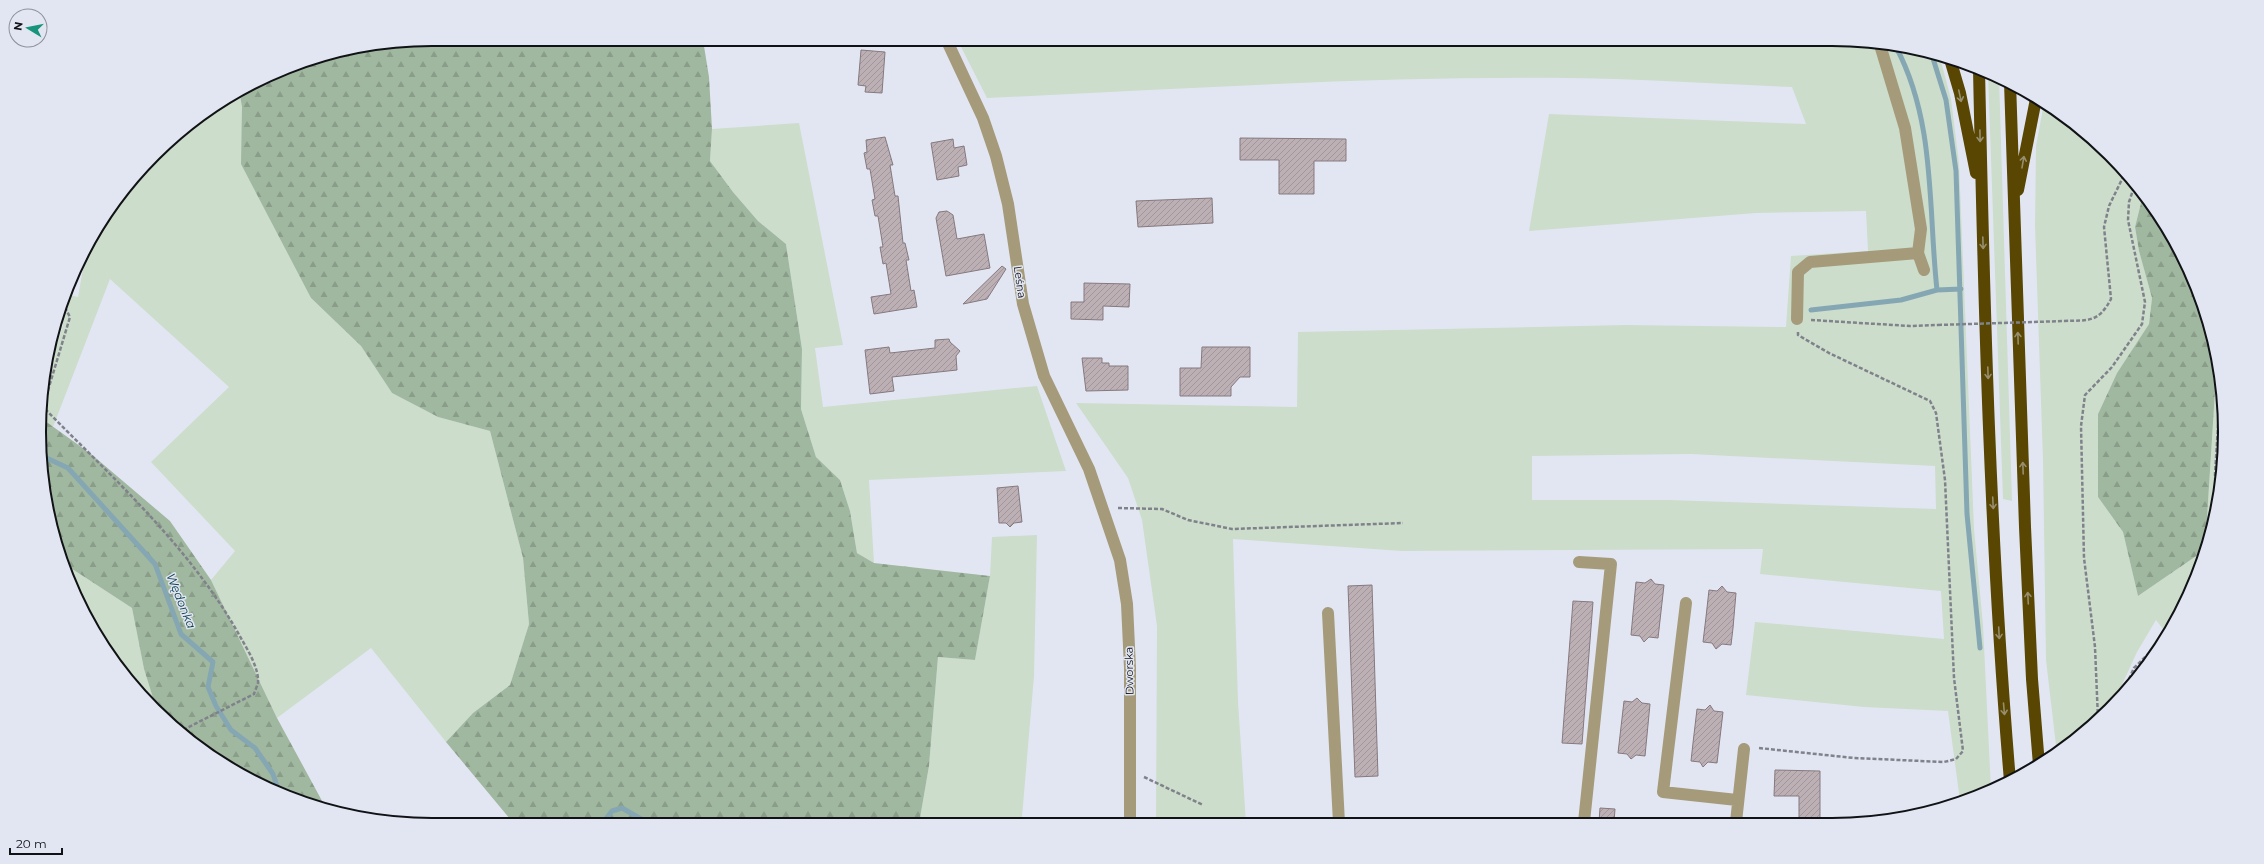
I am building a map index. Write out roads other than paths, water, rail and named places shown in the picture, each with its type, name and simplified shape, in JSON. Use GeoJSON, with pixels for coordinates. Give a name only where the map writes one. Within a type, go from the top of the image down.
{"type":"FeatureCollection","features":[{"type":"Feature","properties":{"kind":"highway"},"geometry":{"type":"LineString","coordinates":[[1952,65],[1960,93],[1982,204]]}},
{"type":"Feature","properties":{"kind":"highway"},"geometry":{"type":"LineString","coordinates":[[1979,75],[1982,204],[2000,662],[2010,774]]}},
{"type":"Feature","properties":{"kind":"highway"},"geometry":{"type":"LineString","coordinates":[[2010,90],[2030,633],[2038,758]]}},
{"type":"Feature","properties":{"kind":"highway"},"geometry":{"type":"LineString","coordinates":[[2014,215],[2035,104]]}},
{"type":"Feature","properties":{"kind":"street","name":"Leśna"},"geometry":{"type":"LineString","coordinates":[[949,46],[983,118],[996,156],[1008,204],[1024,304],[1044,376],[1089,469],[1107,522]]}},
{"type":"Feature","properties":{"kind":"street"},"geometry":{"type":"LineString","coordinates":[[1881,49],[1905,128],[1921,229],[1918,253],[1924,270]]}},
{"type":"Feature","properties":{"kind":"street"},"geometry":{"type":"LineString","coordinates":[[1797,319],[1798,272],[1810,262],[1918,253]]}},
{"type":"Feature","properties":{"kind":"street","name":"Dworska"},"geometry":{"type":"LineString","coordinates":[[1107,522],[1120,560],[1127,604],[1130,668],[1130,818]]}},
{"type":"Feature","properties":{"kind":"street"},"geometry":{"type":"LineString","coordinates":[[1579,562],[1611,564],[1584,818]]}},
{"type":"Feature","properties":{"kind":"street"},"geometry":{"type":"LineString","coordinates":[[1686,603],[1663,792],[1738,800]]}},
{"type":"Feature","properties":{"kind":"street"},"geometry":{"type":"LineString","coordinates":[[1328,613],[1336,797],[1338,818]]}},
{"type":"Feature","properties":{"kind":"street"},"geometry":{"type":"LineString","coordinates":[[1736,818],[1744,749]]}},
{"type":"Feature","properties":{"kind":"waterway"},"geometry":{"type":"LineString","coordinates":[[1898,52],[1909,76],[1918,105],[1924,135],[1931,197],[1937,290],[1961,289]]}},
{"type":"Feature","properties":{"kind":"waterway"},"geometry":{"type":"LineString","coordinates":[[1933,59],[1946,100],[1956,171],[1967,514],[1980,648]]}},
{"type":"Feature","properties":{"kind":"waterway"},"geometry":{"type":"LineString","coordinates":[[1811,310],[1901,300],[1937,290]]}},
{"type":"Feature","properties":{"kind":"waterway","name":"Wędonka"},"geometry":{"type":"LineString","coordinates":[[47,458],[68,468],[155,564],[181,634],[213,662],[208,687],[216,706],[231,730],[255,748],[273,774],[277,786]]}},
{"type":"Feature","properties":{"kind":"waterway","name":"Wędonka"},"geometry":{"type":"LineString","coordinates":[[606,818],[612,811],[622,808],[640,818]]}}]}
